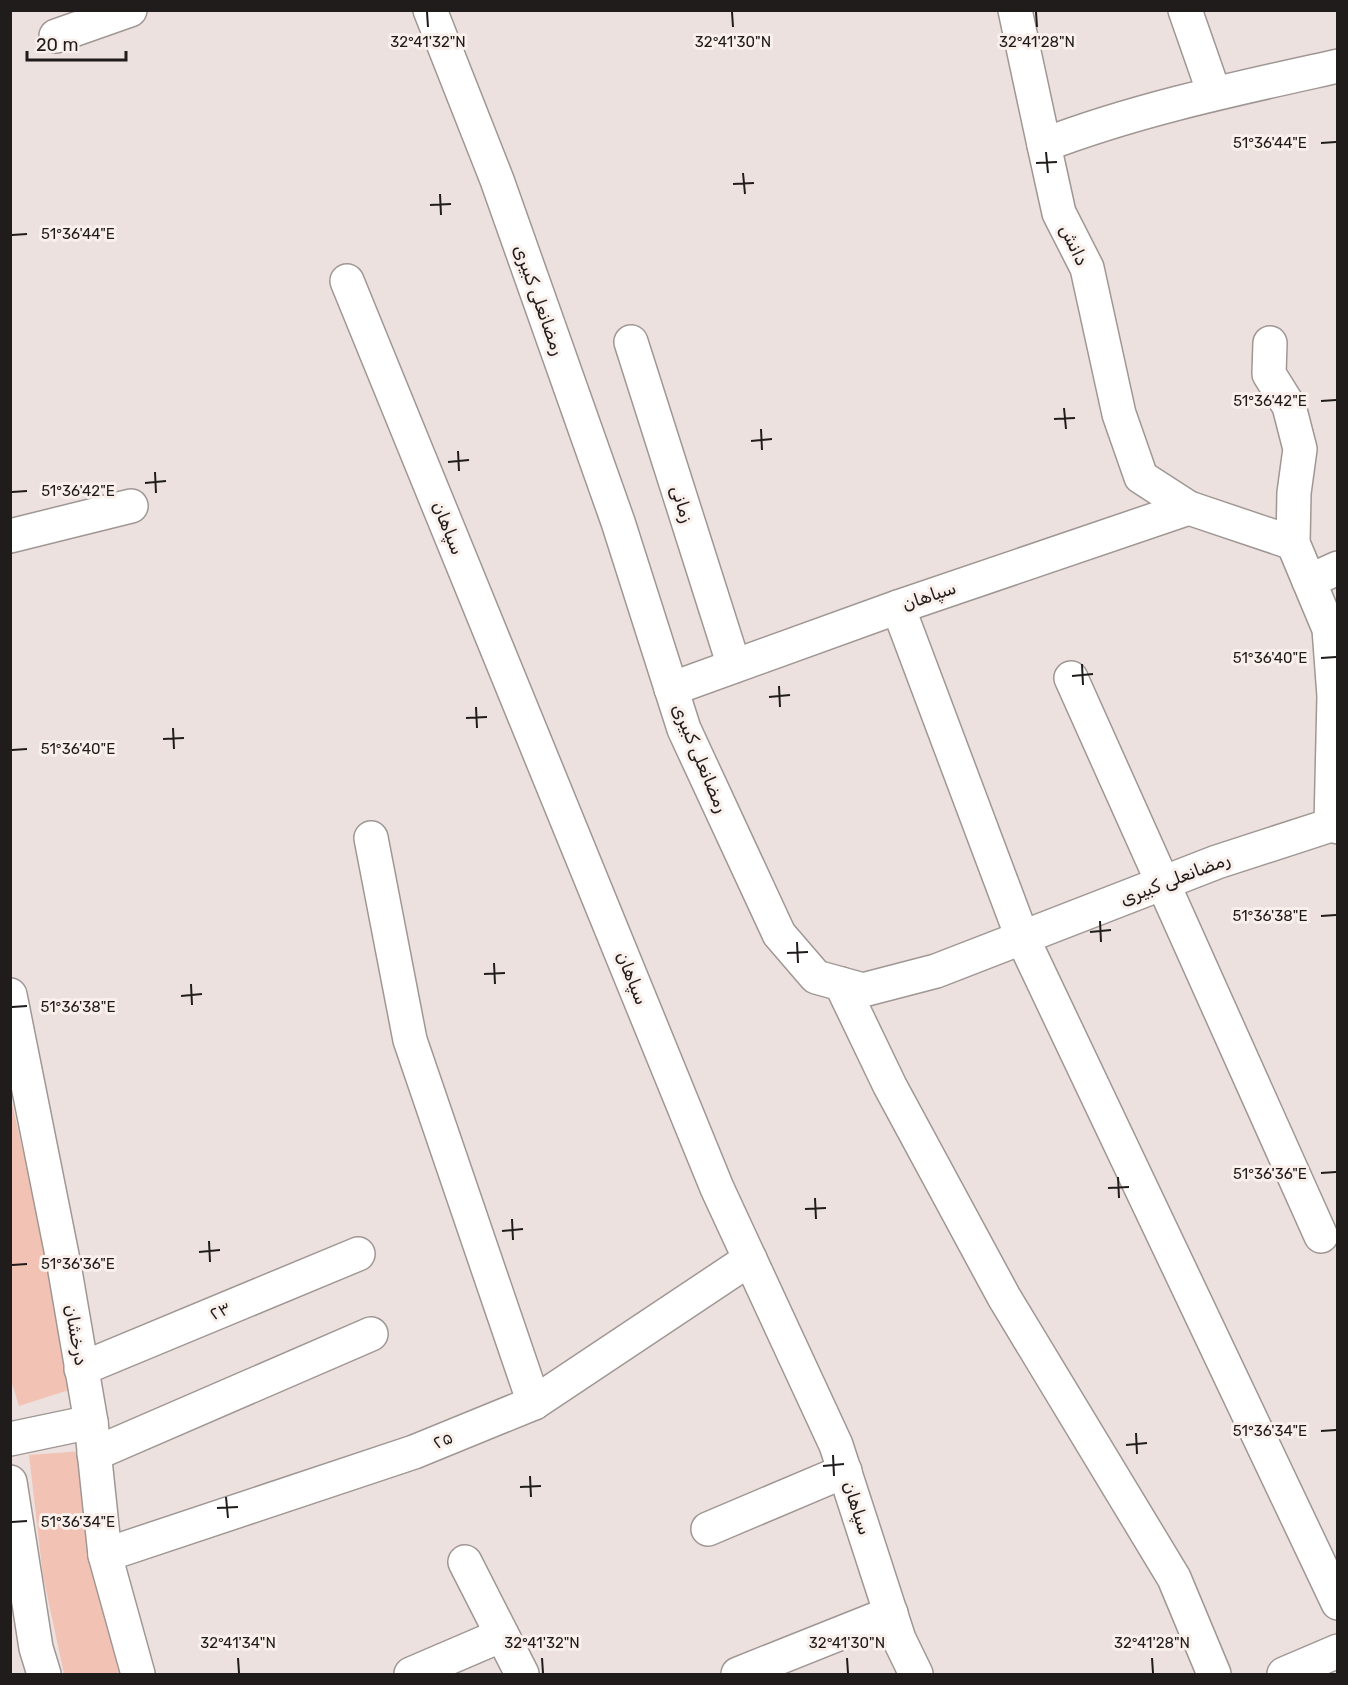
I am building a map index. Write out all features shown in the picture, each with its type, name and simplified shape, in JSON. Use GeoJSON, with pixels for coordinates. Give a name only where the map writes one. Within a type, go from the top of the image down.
{"type":"FeatureCollection","features":[{"type":"Feature","properties":{"kind":"street"},"geometry":{"type":"LineString","coordinates":[[56,36],[130,10]]}},
{"type":"Feature","properties":{"kind":"street","name":"رمضانعلی کبیری"},"geometry":{"type":"LineString","coordinates":[[430,10],[516,235],[618,522],[684,729],[779,934],[816,977],[863,990],[936,971],[1216,862],[1334,826]]}},
{"type":"Feature","properties":{"kind":"street","name":"دانش"},"geometry":{"type":"LineString","coordinates":[[1015,10],[1059,213],[1087,268],[1103,351],[1119,414],[1141,477],[1189,508],[1293,543]]}},
{"type":"Feature","properties":{"kind":"street"},"geometry":{"type":"LineString","coordinates":[[1185,10],[1214,93]]}},
{"type":"Feature","properties":{"kind":"street"},"geometry":{"type":"LineString","coordinates":[[1044,146],[1075,134],[1214,93],[1338,66]]}},
{"type":"Feature","properties":{"kind":"street","name":"سپاهان"},"geometry":{"type":"LineString","coordinates":[[347,281],[713,1177],[836,1445],[899,1639],[916,1674]]}},
{"type":"Feature","properties":{"kind":"street","name":"زمانی"},"geometry":{"type":"LineString","coordinates":[[631,342],[734,666]]}},
{"type":"Feature","properties":{"kind":"street"},"geometry":{"type":"LineString","coordinates":[[1270,343],[1269,374],[1289,405],[1300,449],[1294,493],[1293,543],[1323,575],[1334,696],[1334,826]]}},
{"type":"Feature","properties":{"kind":"street"},"geometry":{"type":"LineString","coordinates":[[10,536],[131,506]]}},
{"type":"Feature","properties":{"kind":"street","name":"سپاهان"},"geometry":{"type":"LineString","coordinates":[[672,689],[898,607],[1189,508]]}},
{"type":"Feature","properties":{"kind":"street"},"geometry":{"type":"LineString","coordinates":[[898,607],[1022,938],[1338,1602]]}},
{"type":"Feature","properties":{"kind":"street"},"geometry":{"type":"LineString","coordinates":[[1071,678],[1321,1236]]}},
{"type":"Feature","properties":{"kind":"street"},"geometry":{"type":"LineString","coordinates":[[370,838],[410,1040],[534,1403]]}},
{"type":"Feature","properties":{"kind":"street"},"geometry":{"type":"LineString","coordinates":[[841,984],[890,1086],[1004,1297],[1174,1578],[1214,1674]]}},
{"type":"Feature","properties":{"kind":"street","name":"درخشان"},"geometry":{"type":"LineString","coordinates":[[10,995],[64,1264],[91,1422],[105,1555],[138,1674]]}},
{"type":"Feature","properties":{"kind":"street","name":"۲۳"},"geometry":{"type":"LineString","coordinates":[[81,1369],[358,1254]]}},
{"type":"Feature","properties":{"kind":"street","name":"۲۵"},"geometry":{"type":"LineString","coordinates":[[105,1555],[414,1452],[534,1403],[750,1259]]}},
{"type":"Feature","properties":{"kind":"street"},"geometry":{"type":"LineString","coordinates":[[94,1454],[371,1334]]}},
{"type":"Feature","properties":{"kind":"street"},"geometry":{"type":"LineString","coordinates":[[10,1439],[91,1422]]}},
{"type":"Feature","properties":{"kind":"street"},"geometry":{"type":"LineString","coordinates":[[708,1529],[845,1471]]}},
{"type":"Feature","properties":{"kind":"street"},"geometry":{"type":"LineString","coordinates":[[10,1482],[36,1648],[44,1674]]}},
{"type":"Feature","properties":{"kind":"street"},"geometry":{"type":"LineString","coordinates":[[465,1562],[522,1674]]}},
{"type":"Feature","properties":{"kind":"street"},"geometry":{"type":"LineString","coordinates":[[738,1674],[891,1613]]}},
{"type":"Feature","properties":{"kind":"street"},"geometry":{"type":"LineString","coordinates":[[411,1674],[502,1635]]}},
{"type":"Feature","properties":{"kind":"street"},"geometry":{"type":"LineString","coordinates":[[1284,1674],[1338,1651]]}},
{"type":"Feature","properties":{"kind":"shaded area"},"geometry":{"type":"Polygon","coordinates":[[[10,1095],[42,1234],[69,1390],[19,1406],[10,1377],[10,1095]]]}},
{"type":"Feature","properties":{"kind":"shaded area"},"geometry":{"type":"Polygon","coordinates":[[[82,1451],[105,1610],[119,1674],[64,1674],[43,1576],[29,1455],[82,1451]]]}}]}
